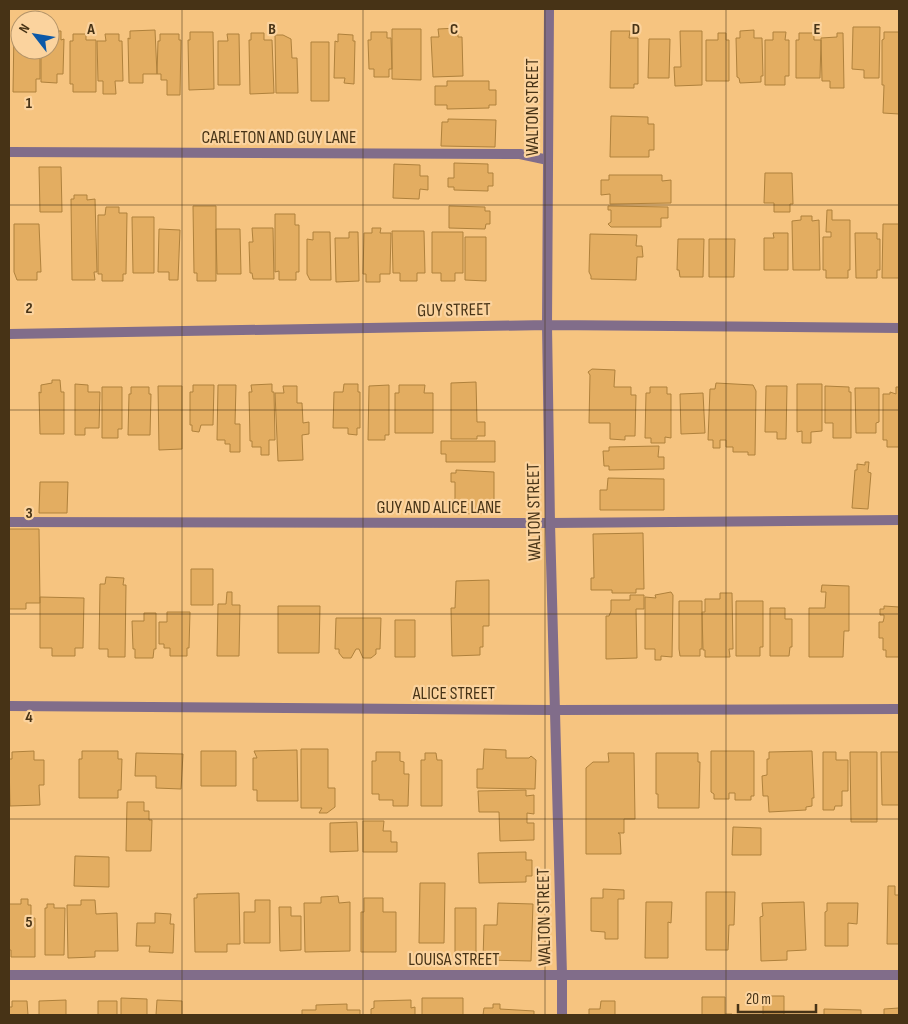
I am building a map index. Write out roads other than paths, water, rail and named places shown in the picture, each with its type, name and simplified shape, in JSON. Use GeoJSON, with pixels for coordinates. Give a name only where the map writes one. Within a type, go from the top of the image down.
{"type":"FeatureCollection","features":[{"type":"Feature","properties":{"kind":"street","name":"WALTON STREET"},"geometry":{"type":"LineString","coordinates":[[549,9],[547,325],[562,1015]]}},
{"type":"Feature","properties":{"kind":"street","name":"CARLETON AND GUY LANE"},"geometry":{"type":"LineString","coordinates":[[9,152],[520,154],[548,160]]}},
{"type":"Feature","properties":{"kind":"street","name":"GUY STREET"},"geometry":{"type":"LineString","coordinates":[[9,334],[547,325],[899,328]]}},
{"type":"Feature","properties":{"kind":"street","name":"GUY AND ALICE LANE"},"geometry":{"type":"LineString","coordinates":[[9,522],[550,523],[899,520]]}},
{"type":"Feature","properties":{"kind":"street","name":"ALICE STREET"},"geometry":{"type":"LineString","coordinates":[[9,706],[555,710],[899,709]]}},
{"type":"Feature","properties":{"kind":"street","name":"LOUISA STREET"},"geometry":{"type":"LineString","coordinates":[[9,975],[899,975]]}}]}
